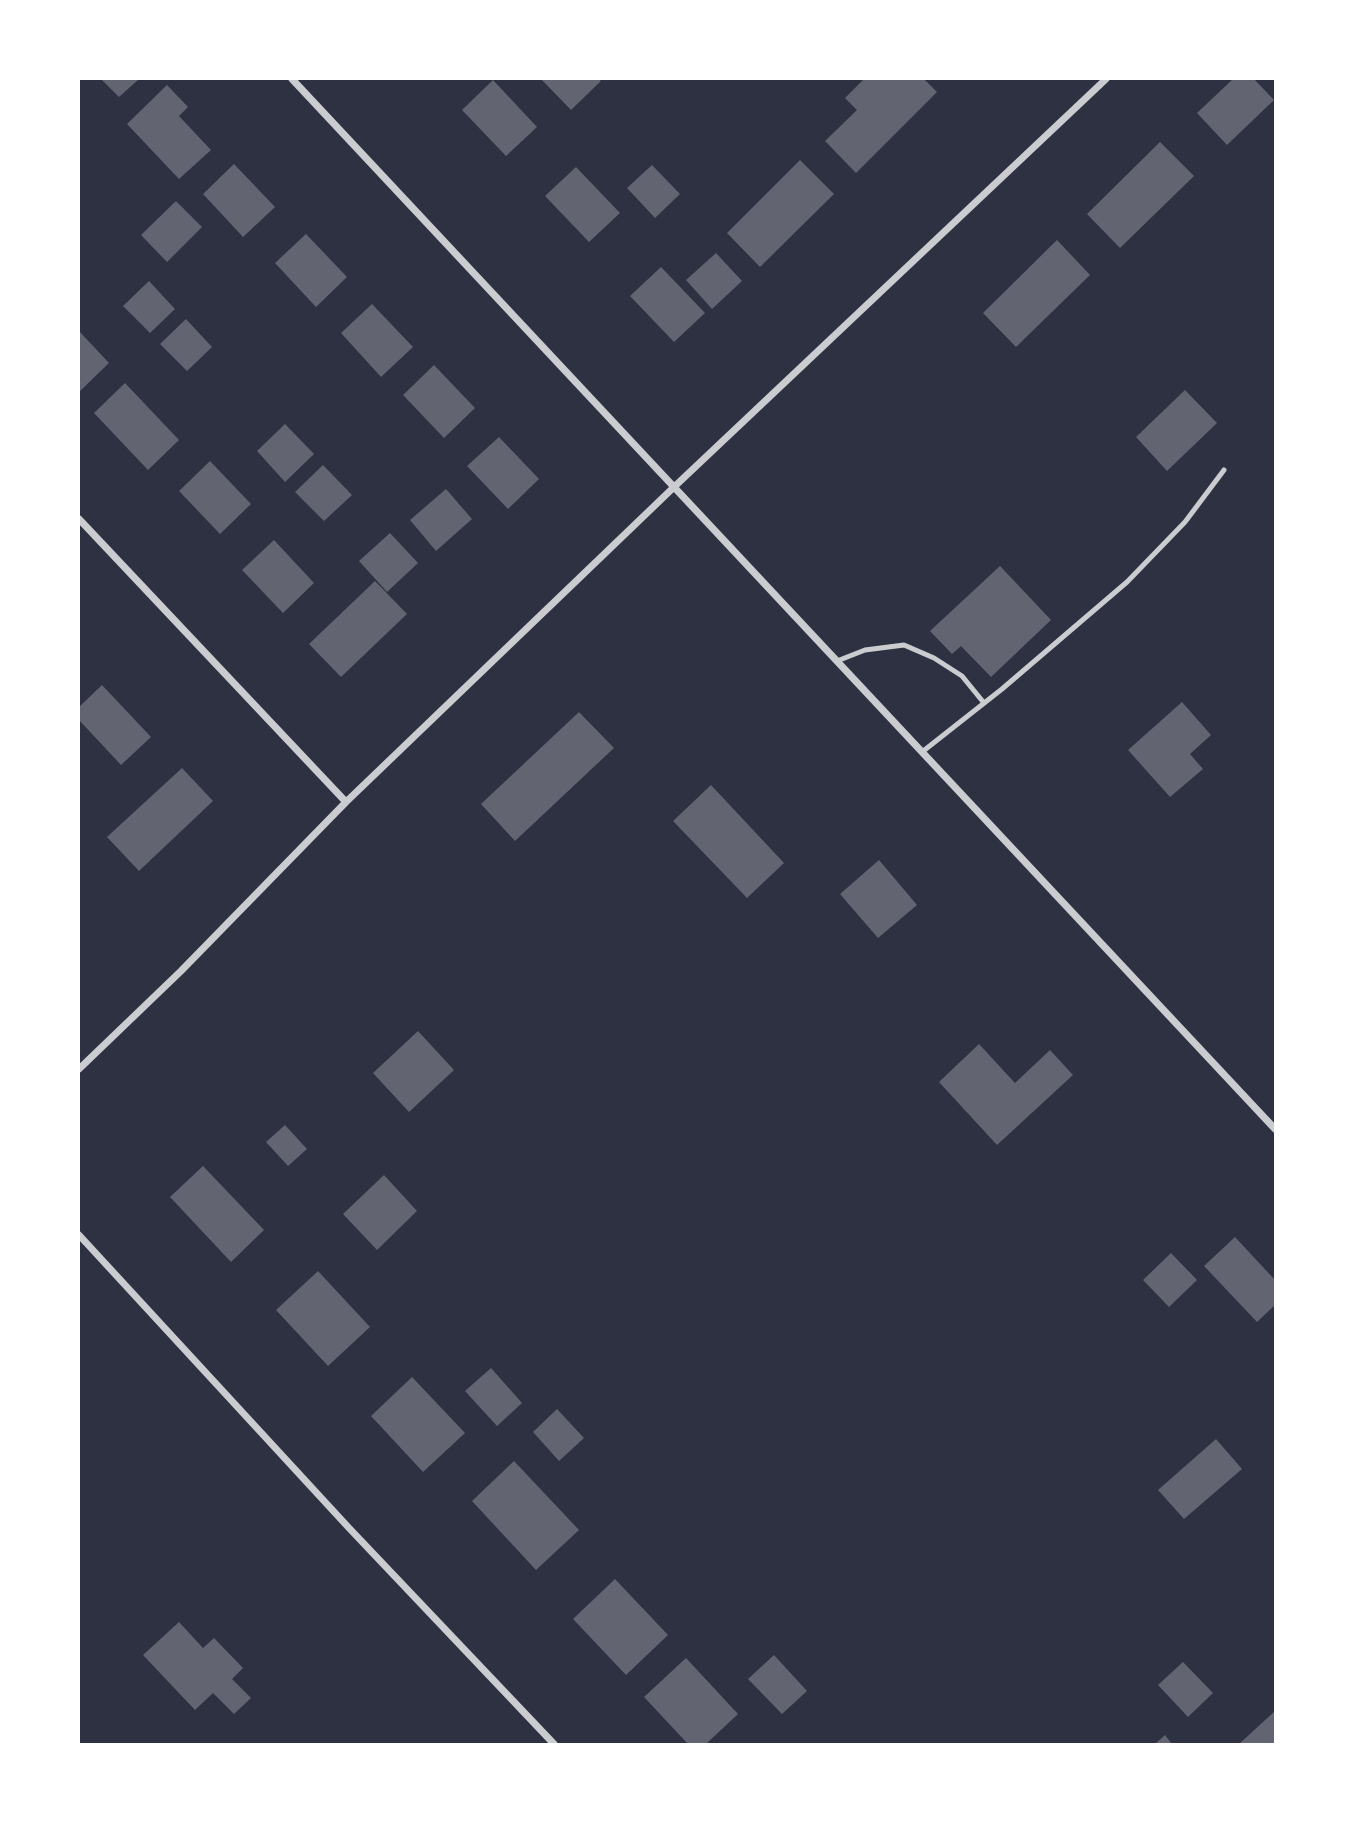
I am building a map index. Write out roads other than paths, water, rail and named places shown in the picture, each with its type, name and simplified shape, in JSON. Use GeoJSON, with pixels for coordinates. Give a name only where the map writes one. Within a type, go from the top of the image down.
{"type":"FeatureCollection","features":[{"type":"Feature","properties":{"kind":"street"},"geometry":{"type":"LineString","coordinates":[[292,79],[1275,1129]]}},
{"type":"Feature","properties":{"kind":"street"},"geometry":{"type":"LineString","coordinates":[[79,1069],[181,971],[346,802],[673,488],[1106,79]]}},
{"type":"Feature","properties":{"kind":"street"},"geometry":{"type":"LineString","coordinates":[[79,519],[346,802]]}},
{"type":"Feature","properties":{"kind":"street"},"geometry":{"type":"LineString","coordinates":[[79,1235],[349,1528],[554,1744]]}},
{"type":"Feature","properties":{"kind":"lane"},"geometry":{"type":"LineString","coordinates":[[922,752],[1127,582],[1185,522],[1224,470]]}},
{"type":"Feature","properties":{"kind":"lane"},"geometry":{"type":"LineString","coordinates":[[837,661],[865,650],[904,645],[934,658],[962,676],[984,703]]}}]}
